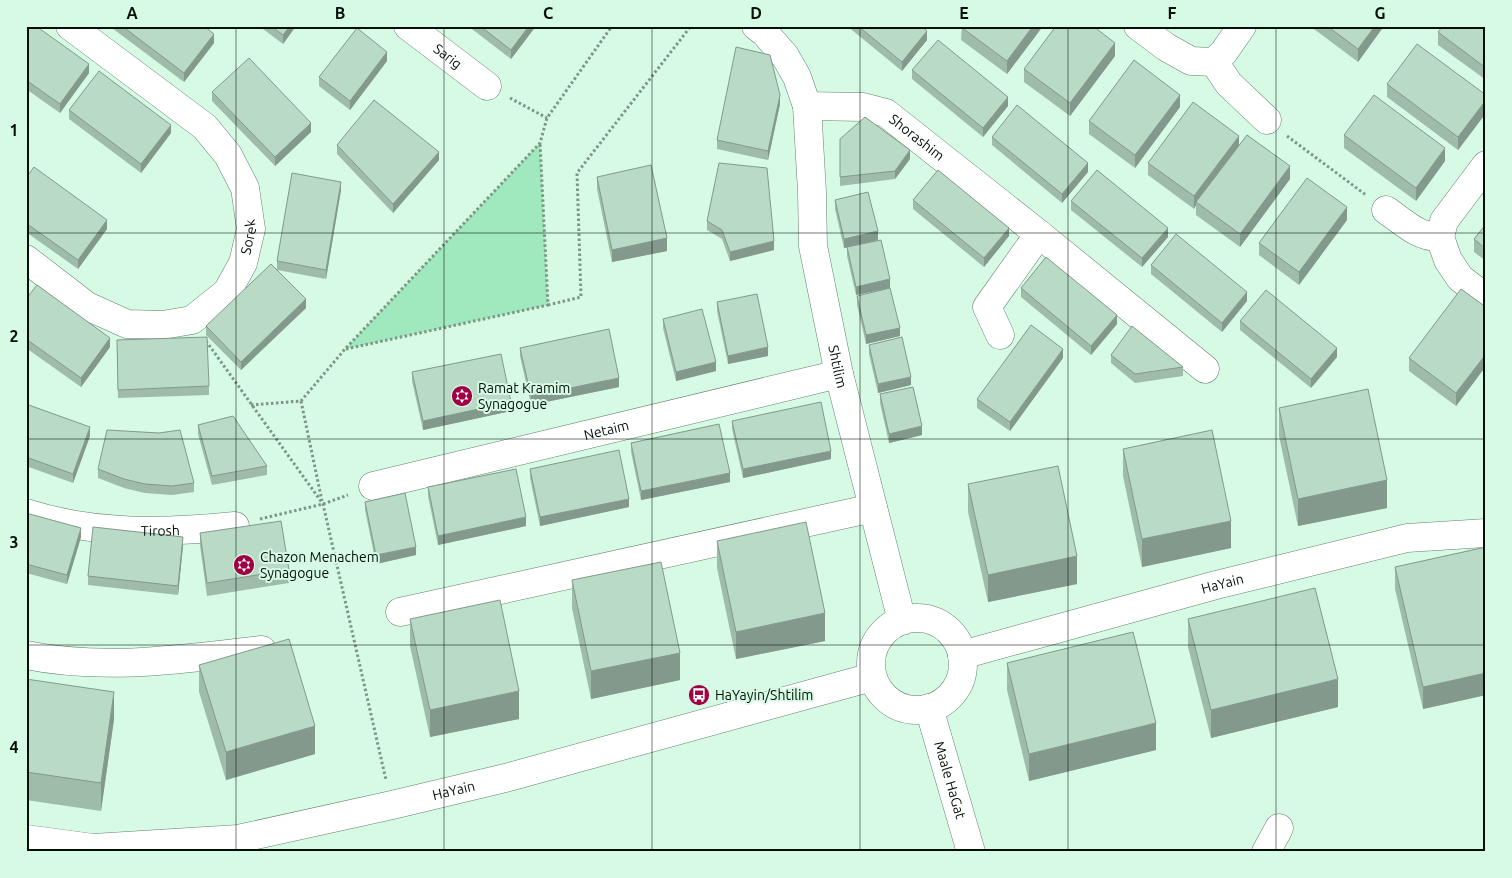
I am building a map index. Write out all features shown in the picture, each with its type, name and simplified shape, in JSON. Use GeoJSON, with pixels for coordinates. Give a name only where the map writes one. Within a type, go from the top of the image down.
{"type":"FeatureCollection","features":[{"type":"Feature","properties":{"kind":"street","name":"Sorek"},"geometry":{"type":"LineString","coordinates":[[26,259],[87,306],[127,324],[163,325],[192,320],[227,292],[242,263],[252,229],[244,188],[228,155],[205,127],[70,26]]}},
{"type":"Feature","properties":{"kind":"street","name":"Sarig"},"geometry":{"type":"LineString","coordinates":[[408,26],[487,86]]}},
{"type":"Feature","properties":{"kind":"street"},"geometry":{"type":"LineString","coordinates":[[756,26],[765,33],[785,56],[797,77],[807,106]]}},
{"type":"Feature","properties":{"kind":"street"},"geometry":{"type":"LineString","coordinates":[[1138,26],[1166,47],[1192,61],[1214,62],[1224,52],[1242,26]]}},
{"type":"Feature","properties":{"kind":"street"},"geometry":{"type":"LineString","coordinates":[[1214,62],[1229,84],[1267,120]]}},
{"type":"Feature","properties":{"kind":"street","name":"Shorashim"},"geometry":{"type":"LineString","coordinates":[[807,106],[863,107],[886,113],[1205,369]]}},
{"type":"Feature","properties":{"kind":"street","name":"Shtilim"},"geometry":{"type":"LineString","coordinates":[[807,106],[813,246],[839,374],[902,621]]}},
{"type":"Feature","properties":{"kind":"street"},"geometry":{"type":"LineString","coordinates":[[1486,165],[1444,221],[1440,236],[1448,260],[1460,278],[1486,298]]}},
{"type":"Feature","properties":{"kind":"street"},"geometry":{"type":"LineString","coordinates":[[1386,210],[1414,230],[1430,237],[1440,236]]}},
{"type":"Feature","properties":{"kind":"street"},"geometry":{"type":"LineString","coordinates":[[1000,335],[987,307],[1038,234]]}},
{"type":"Feature","properties":{"kind":"street","name":"Netaim"},"geometry":{"type":"LineString","coordinates":[[373,486],[839,374]]}},
{"type":"Feature","properties":{"kind":"street"},"geometry":{"type":"LineString","coordinates":[[400,612],[873,508]]}},
{"type":"Feature","properties":{"kind":"street","name":"Tirosh"},"geometry":{"type":"LineString","coordinates":[[26,513],[71,524],[139,532],[186,531],[236,526]]}},
{"type":"Feature","properties":{"kind":"street","name":"HaYain"},"geometry":{"type":"LineString","coordinates":[[962,655],[1216,585],[1407,538],[1486,533]]}},
{"type":"Feature","properties":{"kind":"street"},"geometry":{"type":"LineString","coordinates":[[917,618],[932,621],[946,629],[956,640],[962,655],[963,668],[960,682],[952,694],[942,703],[929,708],[918,710],[905,709],[894,704],[877,688],[872,677],[872,654],[876,643],[891,626],[902,621],[917,618]]}},
{"type":"Feature","properties":{"kind":"street"},"geometry":{"type":"LineString","coordinates":[[26,655],[50,660],[112,664],[166,661],[262,650]]}},
{"type":"Feature","properties":{"kind":"street","name":"HaYain"},"geometry":{"type":"LineString","coordinates":[[26,839],[93,848],[238,839],[509,777],[872,677]]}},
{"type":"Feature","properties":{"kind":"street","name":"Maale HaGat"},"geometry":{"type":"LineString","coordinates":[[929,708],[971,852]]}},
{"type":"Feature","properties":{"kind":"street"},"geometry":{"type":"LineString","coordinates":[[1266,852],[1279,828]]}},
{"type":"Feature","properties":{"kind":"path"},"geometry":{"type":"LineString","coordinates":[[548,305],[540,142],[547,118],[612,26]]}},
{"type":"Feature","properties":{"kind":"path"},"geometry":{"type":"LineString","coordinates":[[345,349],[582,297],[577,173],[691,26]]}},
{"type":"Feature","properties":{"kind":"path"},"geometry":{"type":"LineString","coordinates":[[487,86],[547,118]]}},
{"type":"Feature","properties":{"kind":"path"},"geometry":{"type":"LineString","coordinates":[[1267,120],[1386,210]]}},
{"type":"Feature","properties":{"kind":"path"},"geometry":{"type":"LineString","coordinates":[[251,405],[301,401],[345,349],[540,142]]}},
{"type":"Feature","properties":{"kind":"path"},"geometry":{"type":"LineString","coordinates":[[192,320],[323,504]]}},
{"type":"Feature","properties":{"kind":"path"},"geometry":{"type":"LineString","coordinates":[[301,401],[392,805]]}},
{"type":"Feature","properties":{"kind":"path"},"geometry":{"type":"LineString","coordinates":[[236,526],[323,504],[373,486]]}},
{"type":"Feature","properties":{"kind":"green space"},"geometry":{"type":"Polygon","coordinates":[[[540,143],[548,305],[345,349],[540,143]]]}},
{"type":"Feature","properties":{"kind":"building"},"geometry":{"type":"Polygon","coordinates":[[[26,26],[36,26],[89,64],[60,104],[26,80],[26,26]]]}},
{"type":"Feature","properties":{"kind":"building"},"geometry":{"type":"Polygon","coordinates":[[[122,26],[204,26],[214,34],[184,73],[122,26]]]}},
{"type":"Feature","properties":{"kind":"building"},"geometry":{"type":"Polygon","coordinates":[[[271,26],[290,26],[283,35],[271,26]]]}},
{"type":"Feature","properties":{"kind":"building"},"geometry":{"type":"Polygon","coordinates":[[[480,26],[529,26],[511,50],[480,26]]]}},
{"type":"Feature","properties":{"kind":"building"},"geometry":{"type":"Polygon","coordinates":[[[858,26],[921,26],[927,31],[902,62],[858,26]]]}},
{"type":"Feature","properties":{"kind":"building"},"geometry":{"type":"Polygon","coordinates":[[[962,26],[1033,26],[1007,61],[962,26]]]}},
{"type":"Feature","properties":{"kind":"building"},"geometry":{"type":"Polygon","coordinates":[[[1056,26],[1093,26],[1115,43],[1070,103],[1024,69],[1056,26]]]}},
{"type":"Feature","properties":{"kind":"building"},"geometry":{"type":"Polygon","coordinates":[[[1327,26],[1375,26],[1358,49],[1327,26]]]}},
{"type":"Feature","properties":{"kind":"building"},"geometry":{"type":"Polygon","coordinates":[[[1443,26],[1486,26],[1486,68],[1438,32],[1443,26]]]}},
{"type":"Feature","properties":{"kind":"building"},"geometry":{"type":"Polygon","coordinates":[[[357,28],[387,52],[350,101],[319,77],[357,28]]]}},
{"type":"Feature","properties":{"kind":"building"},"geometry":{"type":"Polygon","coordinates":[[[938,40],[1008,97],[983,128],[912,70],[938,40]]]}},
{"type":"Feature","properties":{"kind":"building"},"geometry":{"type":"Polygon","coordinates":[[[1417,44],[1486,95],[1486,100],[1458,137],[1387,84],[1417,44]]]}},
{"type":"Feature","properties":{"kind":"building"},"geometry":{"type":"Polygon","coordinates":[[[736,47],[770,55],[780,95],[768,151],[717,140],[736,47]]]}},
{"type":"Feature","properties":{"kind":"building"},"geometry":{"type":"Polygon","coordinates":[[[249,58],[311,123],[275,157],[212,92],[249,58]]]}},
{"type":"Feature","properties":{"kind":"building"},"geometry":{"type":"Polygon","coordinates":[[[1134,60],[1180,95],[1135,155],[1089,121],[1134,60]]]}},
{"type":"Feature","properties":{"kind":"building"},"geometry":{"type":"Polygon","coordinates":[[[99,71],[171,125],[141,164],[69,110],[99,71]]]}},
{"type":"Feature","properties":{"kind":"building"},"geometry":{"type":"Polygon","coordinates":[[[1374,95],[1445,148],[1416,188],[1344,135],[1374,95]]]}},
{"type":"Feature","properties":{"kind":"building"},"geometry":{"type":"Polygon","coordinates":[[[374,100],[439,152],[393,204],[337,145],[374,100]]]}},
{"type":"Feature","properties":{"kind":"building"},"geometry":{"type":"Polygon","coordinates":[[[1193,102],[1239,136],[1194,196],[1148,163],[1193,102]]]}},
{"type":"Feature","properties":{"kind":"building"},"geometry":{"type":"Polygon","coordinates":[[[1017,105],[1088,163],[1062,194],[992,137],[1017,105]]]}},
{"type":"Feature","properties":{"kind":"building"},"geometry":{"type":"Polygon","coordinates":[[[865,117],[910,150],[895,171],[840,177],[840,139],[865,117]]]}},
{"type":"Feature","properties":{"kind":"building"},"geometry":{"type":"Polygon","coordinates":[[[1247,135],[1290,166],[1240,234],[1196,202],[1247,135]]]}},
{"type":"Feature","properties":{"kind":"building"},"geometry":{"type":"Polygon","coordinates":[[[719,163],[767,168],[774,241],[730,252],[722,230],[707,221],[719,163]]]}},
{"type":"Feature","properties":{"kind":"building"},"geometry":{"type":"Polygon","coordinates":[[[651,165],[667,238],[612,250],[597,177],[651,165]]]}},
{"type":"Feature","properties":{"kind":"building"},"geometry":{"type":"Polygon","coordinates":[[[34,167],[107,220],[78,260],[26,223],[26,178],[34,167]]]}},
{"type":"Feature","properties":{"kind":"building"},"geometry":{"type":"Polygon","coordinates":[[[938,170],[1009,228],[984,258],[913,200],[938,170]]]}},
{"type":"Feature","properties":{"kind":"building"},"geometry":{"type":"Polygon","coordinates":[[[1097,170],[1168,228],[1142,258],[1071,201],[1097,170]]]}},
{"type":"Feature","properties":{"kind":"building"},"geometry":{"type":"Polygon","coordinates":[[[292,173],[341,182],[326,270],[277,261],[292,173]]]}},
{"type":"Feature","properties":{"kind":"building"},"geometry":{"type":"Polygon","coordinates":[[[1307,178],[1347,207],[1299,272],[1259,243],[1307,178]]]}},
{"type":"Feature","properties":{"kind":"building"},"geometry":{"type":"Polygon","coordinates":[[[868,192],[878,231],[844,239],[835,200],[868,192]]]}},
{"type":"Feature","properties":{"kind":"building"},"geometry":{"type":"Polygon","coordinates":[[[1486,224],[1486,249],[1474,239],[1486,224]]]}},
{"type":"Feature","properties":{"kind":"building"},"geometry":{"type":"Polygon","coordinates":[[[1176,234],[1247,292],[1222,323],[1151,265],[1176,234]]]}},
{"type":"Feature","properties":{"kind":"building"},"geometry":{"type":"Polygon","coordinates":[[[881,240],[890,279],[856,287],[847,247],[881,240]]]}},
{"type":"Feature","properties":{"kind":"building"},"geometry":{"type":"Polygon","coordinates":[[[1046,257],[1117,315],[1091,346],[1021,288],[1046,257]]]}},
{"type":"Feature","properties":{"kind":"building"},"geometry":{"type":"Polygon","coordinates":[[[271,264],[306,299],[241,362],[206,326],[271,264]]]}},
{"type":"Feature","properties":{"kind":"building"},"geometry":{"type":"Polygon","coordinates":[[[37,285],[110,338],[81,378],[26,339],[26,299],[37,285]]]}},
{"type":"Feature","properties":{"kind":"building"},"geometry":{"type":"Polygon","coordinates":[[[890,288],[900,328],[866,335],[857,296],[890,288]]]}},
{"type":"Feature","properties":{"kind":"building"},"geometry":{"type":"Polygon","coordinates":[[[1461,289],[1486,307],[1486,354],[1456,393],[1409,358],[1461,289]]]}},
{"type":"Feature","properties":{"kind":"building"},"geometry":{"type":"Polygon","coordinates":[[[1266,290],[1337,348],[1311,379],[1240,321],[1266,290]]]}},
{"type":"Feature","properties":{"kind":"building"},"geometry":{"type":"Polygon","coordinates":[[[757,294],[768,347],[728,356],[717,302],[757,294]]]}},
{"type":"Feature","properties":{"kind":"building"},"geometry":{"type":"Polygon","coordinates":[[[702,309],[716,362],[676,372],[663,319],[702,309]]]}},
{"type":"Feature","properties":{"kind":"building"},"geometry":{"type":"Polygon","coordinates":[[[1031,325],[1063,349],[1010,422],[977,399],[1031,325]]]}},
{"type":"Feature","properties":{"kind":"building"},"geometry":{"type":"Polygon","coordinates":[[[1132,326],[1183,367],[1135,374],[1111,355],[1132,326]]]}},
{"type":"Feature","properties":{"kind":"building"},"geometry":{"type":"Polygon","coordinates":[[[609,329],[619,378],[531,396],[520,348],[609,329]]]}},
{"type":"Feature","properties":{"kind":"building"},"geometry":{"type":"Polygon","coordinates":[[[207,337],[209,386],[118,390],[117,340],[207,337]]]}},
{"type":"Feature","properties":{"kind":"building"},"geometry":{"type":"Polygon","coordinates":[[[902,337],[911,377],[878,384],[869,345],[902,337]]]}},
{"type":"Feature","properties":{"kind":"building","name":"Ramat Kramim Synagogue"},"geometry":{"type":"Polygon","coordinates":[[[501,354],[511,402],[423,421],[412,372],[501,354]]]}},
{"type":"Feature","properties":{"kind":"building"},"geometry":{"type":"Polygon","coordinates":[[[913,387],[922,426],[889,434],[880,394],[913,387]]]}},
{"type":"Feature","properties":{"kind":"building"},"geometry":{"type":"Polygon","coordinates":[[[1368,389],[1387,480],[1298,499],[1279,408],[1368,389]]]}},
{"type":"Feature","properties":{"kind":"building"},"geometry":{"type":"Polygon","coordinates":[[[821,402],[831,451],[743,469],[732,421],[821,402]]]}},
{"type":"Feature","properties":{"kind":"building"},"geometry":{"type":"Polygon","coordinates":[[[26,404],[90,427],[73,474],[26,457],[26,404]]]}},
{"type":"Feature","properties":{"kind":"building"},"geometry":{"type":"Polygon","coordinates":[[[233,416],[267,466],[212,476],[198,425],[233,416]]]}},
{"type":"Feature","properties":{"kind":"building"},"geometry":{"type":"Polygon","coordinates":[[[719,424],[730,473],[641,491],[631,443],[719,424]]]}},
{"type":"Feature","properties":{"kind":"building"},"geometry":{"type":"Polygon","coordinates":[[[107,430],[159,433],[180,430],[194,483],[172,486],[145,484],[124,479],[98,469],[107,430]]]}},
{"type":"Feature","properties":{"kind":"building"},"geometry":{"type":"Polygon","coordinates":[[[1212,430],[1231,521],[1142,539],[1123,449],[1212,430]]]}},
{"type":"Feature","properties":{"kind":"building"},"geometry":{"type":"Polygon","coordinates":[[[619,450],[629,499],[540,517],[530,469],[619,450]]]}},
{"type":"Feature","properties":{"kind":"building"},"geometry":{"type":"Polygon","coordinates":[[[1058,466],[1077,556],[988,575],[968,484],[1058,466]]]}},
{"type":"Feature","properties":{"kind":"building"},"geometry":{"type":"Polygon","coordinates":[[[516,469],[526,517],[438,536],[428,487],[516,469]]]}},
{"type":"Feature","properties":{"kind":"building"},"geometry":{"type":"Polygon","coordinates":[[[405,493],[416,547],[376,555],[365,502],[405,493]]]}},
{"type":"Feature","properties":{"kind":"building"},"geometry":{"type":"Polygon","coordinates":[[[26,513],[81,528],[67,575],[26,564],[26,513]]]}},
{"type":"Feature","properties":{"kind":"building","name":"Chazon Menachem Synagogue"},"geometry":{"type":"Polygon","coordinates":[[[281,521],[289,570],[207,583],[200,533],[281,521]]]}},
{"type":"Feature","properties":{"kind":"building"},"geometry":{"type":"Polygon","coordinates":[[[806,522],[825,613],[736,632],[717,541],[806,522]]]}},
{"type":"Feature","properties":{"kind":"building"},"geometry":{"type":"Polygon","coordinates":[[[93,527],[183,537],[178,586],[88,576],[93,527]]]}},
{"type":"Feature","properties":{"kind":"building"},"geometry":{"type":"Polygon","coordinates":[[[1486,547],[1486,673],[1423,687],[1395,567],[1486,547]]]}},
{"type":"Feature","properties":{"kind":"building"},"geometry":{"type":"Polygon","coordinates":[[[661,562],[680,653],[591,671],[572,580],[661,562]]]}},
{"type":"Feature","properties":{"kind":"building"},"geometry":{"type":"Polygon","coordinates":[[[1315,588],[1338,679],[1211,710],[1188,619],[1315,588]]]}},
{"type":"Feature","properties":{"kind":"building"},"geometry":{"type":"Polygon","coordinates":[[[500,600],[519,691],[430,710],[410,619],[500,600]]]}},
{"type":"Feature","properties":{"kind":"building"},"geometry":{"type":"Polygon","coordinates":[[[1133,632],[1156,723],[1029,754],[1007,663],[1133,632]]]}},
{"type":"Feature","properties":{"kind":"building"},"geometry":{"type":"Polygon","coordinates":[[[289,639],[315,726],[226,752],[199,665],[289,639]]]}},
{"type":"Feature","properties":{"kind":"building"},"geometry":{"type":"Polygon","coordinates":[[[26,679],[114,692],[101,783],[26,772],[26,679]]]}},
{"type":"Feature","properties":{"kind":"place","name":"Ramat Kramim Synagogue"},"geometry":{"type":"Point","coordinates":[462,396]}},
{"type":"Feature","properties":{"kind":"place","name":"Chazon Menachem Synagogue"},"geometry":{"type":"Point","coordinates":[244,565]}},
{"type":"Feature","properties":{"kind":"place","name":"HaYayin/Shtilim"},"geometry":{"type":"Point","coordinates":[699,695]}}]}
